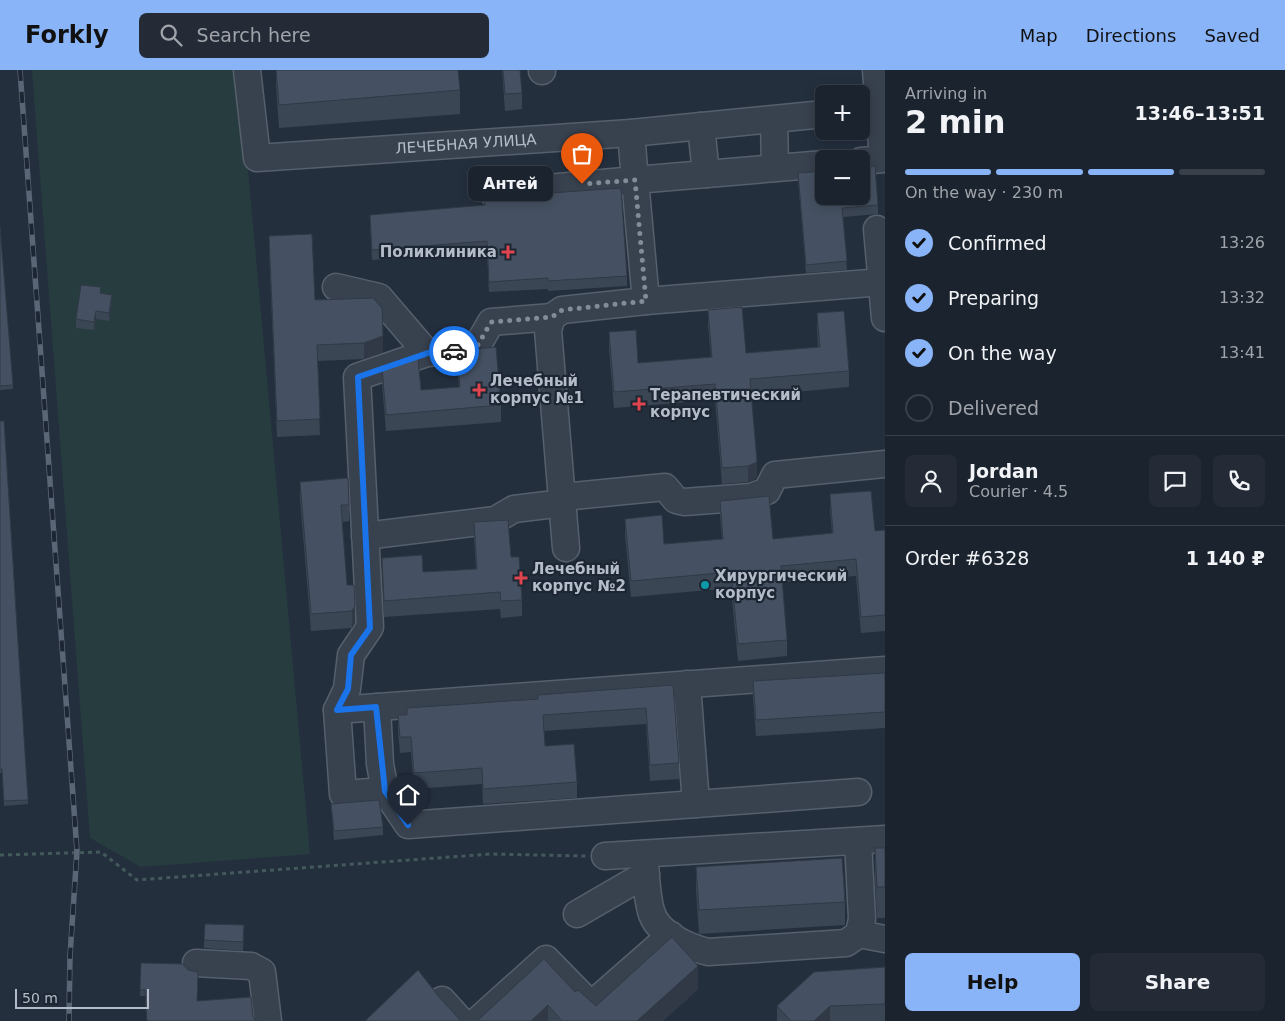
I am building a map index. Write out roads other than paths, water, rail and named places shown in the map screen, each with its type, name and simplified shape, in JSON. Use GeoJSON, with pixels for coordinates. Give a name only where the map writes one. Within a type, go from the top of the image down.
{"type":"FeatureCollection","features":[{"type":"Feature","properties":{"kind":"street","name":"ЛЕЧЕБНАЯ УЛИЦА"},"geometry":{"type":"LineString","coordinates":[[247,70],[257,158],[631,133],[815,115]]}},
{"type":"Feature","properties":{"kind":"street"},"geometry":{"type":"LineString","coordinates":[[870,161],[883,160],[876,108],[876,70]]}},
{"type":"Feature","properties":{"kind":"street"},"geometry":{"type":"LineString","coordinates":[[774,120],[775,168]]}},
{"type":"Feature","properties":{"kind":"street"},"geometry":{"type":"LineString","coordinates":[[701,126],[706,174]]}},
{"type":"Feature","properties":{"kind":"street"},"geometry":{"type":"LineString","coordinates":[[631,133],[646,301]]}},
{"type":"Feature","properties":{"kind":"street"},"geometry":{"type":"LineString","coordinates":[[493,193],[815,165]]}},
{"type":"Feature","properties":{"kind":"street"},"geometry":{"type":"LineString","coordinates":[[877,229],[885,318]]}},
{"type":"Feature","properties":{"kind":"street"},"geometry":{"type":"LineString","coordinates":[[385,791],[343,794],[337,710],[348,689],[351,655],[370,628],[358,377],[428,353],[475,350],[491,322],[552,317],[562,310],[646,301],[882,282]]}},
{"type":"Feature","properties":{"kind":"street"},"geometry":{"type":"LineString","coordinates":[[336,287],[379,297],[428,353]]}},
{"type":"Feature","properties":{"kind":"street"},"geometry":{"type":"LineString","coordinates":[[552,317],[548,330],[566,548]]}},
{"type":"Feature","properties":{"kind":"street"},"geometry":{"type":"LineString","coordinates":[[365,536],[495,520],[514,509],[563,500],[665,487],[676,500],[684,502],[751,497],[766,491],[775,475],[885,464]]}},
{"type":"Feature","properties":{"kind":"street"},"geometry":{"type":"LineString","coordinates":[[337,710],[885,670]]}},
{"type":"Feature","properties":{"kind":"street"},"geometry":{"type":"LineString","coordinates":[[687,684],[696,804]]}},
{"type":"Feature","properties":{"kind":"street"},"geometry":{"type":"LineString","coordinates":[[376,707],[385,791],[408,825],[858,792]]}},
{"type":"Feature","properties":{"kind":"street"},"geometry":{"type":"LineString","coordinates":[[605,856],[645,864],[858,840],[885,839]]}},
{"type":"Feature","properties":{"kind":"street"},"geometry":{"type":"LineString","coordinates":[[645,864],[651,912],[655,921],[670,935],[693,948],[708,952],[846,943],[859,934],[862,919],[858,840]]}},
{"type":"Feature","properties":{"kind":"street"},"geometry":{"type":"LineString","coordinates":[[577,914],[645,864]]}},
{"type":"Feature","properties":{"kind":"street"},"geometry":{"type":"LineString","coordinates":[[859,934],[885,939]]}},
{"type":"Feature","properties":{"kind":"street"},"geometry":{"type":"LineString","coordinates":[[477,1021],[546,959],[591,1005],[670,935]]}},
{"type":"Feature","properties":{"kind":"street"},"geometry":{"type":"LineString","coordinates":[[196,963],[251,966],[262,972],[268,1021]]}},
{"type":"Feature","properties":{"kind":"street"},"geometry":{"type":"LineString","coordinates":[[442,1000],[462,1021]]}},
{"type":"Feature","properties":{"kind":"railway"},"geometry":{"type":"LineString","coordinates":[[20,70],[77,851],[70,956],[69,1021]]}},
{"type":"Feature","properties":{"kind":"place","name":"Антей"},"geometry":{"type":"Point","coordinates":[582,184]}},
{"type":"Feature","properties":{"kind":"place","name":"Поликлиника"},"geometry":{"type":"Point","coordinates":[508,252]}},
{"type":"Feature","properties":{"kind":"place","name":"Лечебный корпус №1"},"geometry":{"type":"Point","coordinates":[479,390]}},
{"type":"Feature","properties":{"kind":"place","name":"Терапевтический корпус"},"geometry":{"type":"Point","coordinates":[639,404]}},
{"type":"Feature","properties":{"kind":"place","name":"Лечебный корпус №2"},"geometry":{"type":"Point","coordinates":[521,578]}},
{"type":"Feature","properties":{"kind":"place","name":"Хирургический корпус"},"geometry":{"type":"Point","coordinates":[705,585]}}]}
